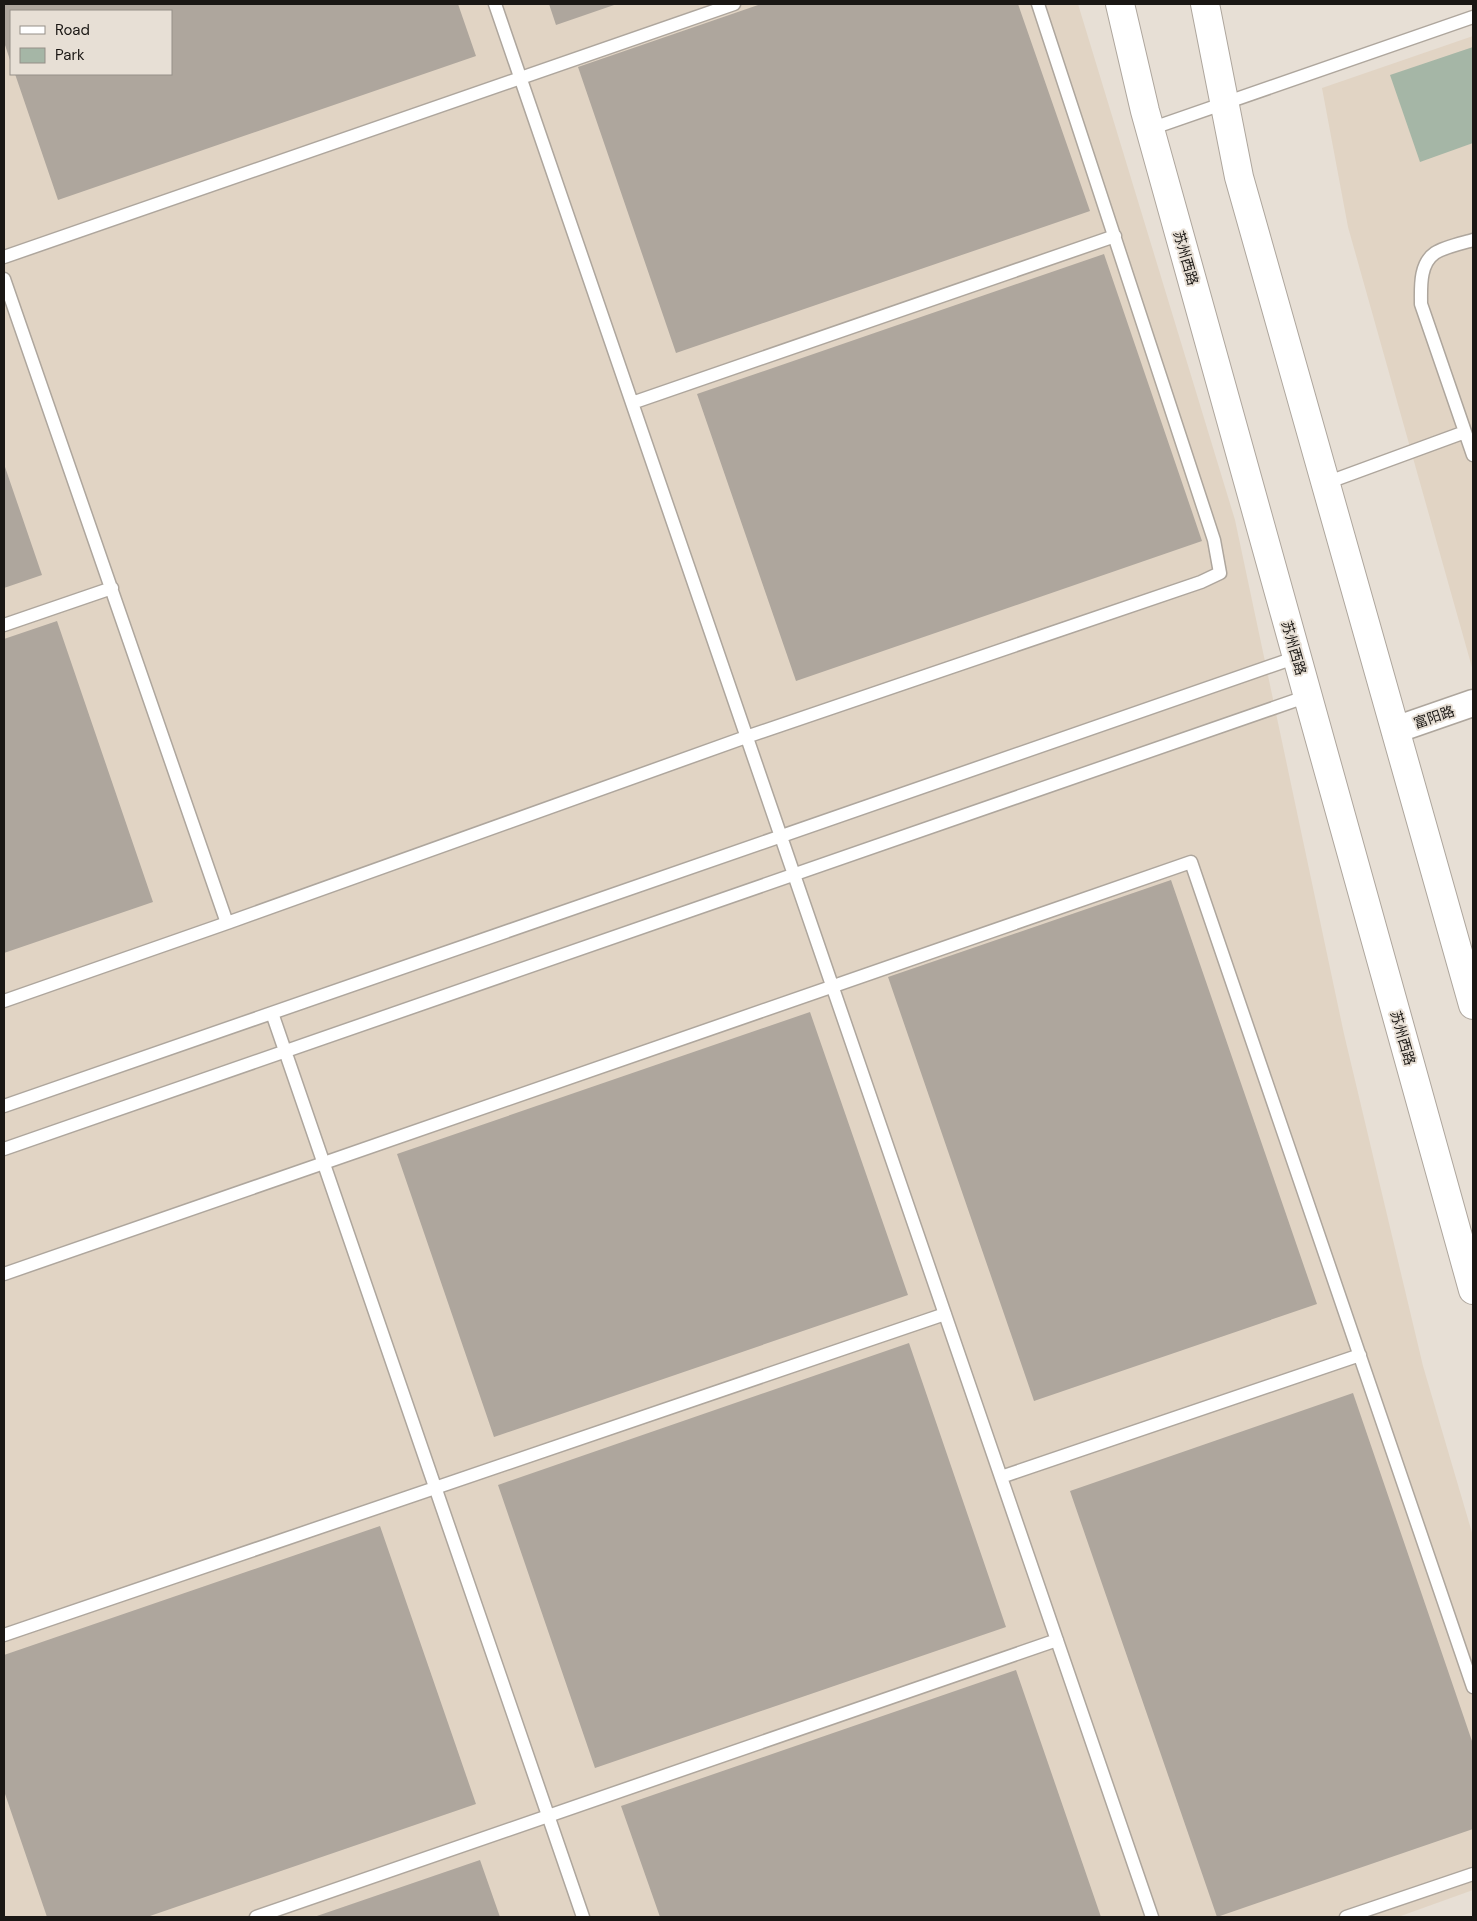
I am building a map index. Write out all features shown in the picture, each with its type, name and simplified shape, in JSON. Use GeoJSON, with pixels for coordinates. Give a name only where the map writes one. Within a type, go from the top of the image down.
{"type":"FeatureCollection","features":[{"type":"Feature","properties":{"kind":"main road","name":"苏州西路"},"geometry":{"type":"LineString","coordinates":[[1120,4],[1150,129],[1473,1290]]}},
{"type":"Feature","properties":{"kind":"main road"},"geometry":{"type":"LineString","coordinates":[[1205,4],[1239,177],[1473,1005]]}},
{"type":"Feature","properties":{"kind":"street","name":"富阳路"},"geometry":{"type":"LineString","coordinates":[[1395,730],[1473,703]]}},
{"type":"Feature","properties":{"kind":"lane"},"geometry":{"type":"LineString","coordinates":[[495,4],[1152,1917]]}},
{"type":"Feature","properties":{"kind":"lane"},"geometry":{"type":"LineString","coordinates":[[4,257],[734,4]]}},
{"type":"Feature","properties":{"kind":"lane"},"geometry":{"type":"LineString","coordinates":[[4,1001],[746,737],[1201,582],[1220,573],[1214,540],[1038,4]]}},
{"type":"Feature","properties":{"kind":"lane"},"geometry":{"type":"LineString","coordinates":[[1150,129],[1473,17]]}},
{"type":"Feature","properties":{"kind":"lane"},"geometry":{"type":"LineString","coordinates":[[632,403],[1115,236]]}},
{"type":"Feature","properties":{"kind":"lane"},"geometry":{"type":"LineString","coordinates":[[1473,240],[1435,253],[1425,266],[1421,282],[1421,304],[1473,455]]}},
{"type":"Feature","properties":{"kind":"lane"},"geometry":{"type":"LineString","coordinates":[[4,279],[227,923]]}},
{"type":"Feature","properties":{"kind":"lane"},"geometry":{"type":"LineString","coordinates":[[1326,483],[1465,432]]}},
{"type":"Feature","properties":{"kind":"lane"},"geometry":{"type":"LineString","coordinates":[[4,625],[112,588]]}},
{"type":"Feature","properties":{"kind":"lane"},"geometry":{"type":"LineString","coordinates":[[4,1106],[1297,657]]}},
{"type":"Feature","properties":{"kind":"lane"},"geometry":{"type":"LineString","coordinates":[[4,1149],[1308,696]]}},
{"type":"Feature","properties":{"kind":"lane"},"geometry":{"type":"LineString","coordinates":[[4,1274],[1191,862],[1473,1687]]}},
{"type":"Feature","properties":{"kind":"lane"},"geometry":{"type":"LineString","coordinates":[[272,1013],[583,1917]]}},
{"type":"Feature","properties":{"kind":"lane"},"geometry":{"type":"LineString","coordinates":[[4,1635],[944,1314]]}},
{"type":"Feature","properties":{"kind":"lane"},"geometry":{"type":"LineString","coordinates":[[1001,1477],[1360,1355]]}},
{"type":"Feature","properties":{"kind":"lane"},"geometry":{"type":"LineString","coordinates":[[256,1917],[1057,1640]]}},
{"type":"Feature","properties":{"kind":"lane"},"geometry":{"type":"LineString","coordinates":[[1346,1917],[1473,1874]]}},
{"type":"Feature","properties":{"kind":"shaded area"},"geometry":{"type":"Polygon","coordinates":[[[4,4],[1078,4],[1235,520],[1344,1034],[1423,1366],[1473,1536],[1473,1890],[1398,1917],[4,1917],[4,4]]]}},
{"type":"Feature","properties":{"kind":"shaded area"},"geometry":{"type":"Polygon","coordinates":[[[1473,36],[1473,671],[1348,227],[1322,88],[1473,36]]]}},
{"type":"Feature","properties":{"kind":"green space"},"geometry":{"type":"Polygon","coordinates":[[[1473,47],[1473,143],[1420,162],[1390,75],[1473,47]]]}},
{"type":"Feature","properties":{"kind":"building"},"geometry":{"type":"Polygon","coordinates":[[[4,4],[458,4],[476,56],[58,200],[15,75],[172,75],[172,10],[10,10],[10,60],[4,42],[4,4]]]}},
{"type":"Feature","properties":{"kind":"building"},"geometry":{"type":"Polygon","coordinates":[[[549,4],[617,4],[556,25],[549,4]]]}},
{"type":"Feature","properties":{"kind":"building"},"geometry":{"type":"Polygon","coordinates":[[[761,4],[1018,4],[1090,211],[676,353],[578,67],[761,4]]]}},
{"type":"Feature","properties":{"kind":"building"},"geometry":{"type":"Polygon","coordinates":[[[1104,254],[1202,541],[796,681],[697,394],[1104,254]]]}},
{"type":"Feature","properties":{"kind":"building"},"geometry":{"type":"Polygon","coordinates":[[[4,464],[42,575],[4,588],[4,464]]]}},
{"type":"Feature","properties":{"kind":"building"},"geometry":{"type":"Polygon","coordinates":[[[57,621],[153,902],[4,953],[4,639],[57,621]]]}},
{"type":"Feature","properties":{"kind":"building"},"geometry":{"type":"Polygon","coordinates":[[[1171,880],[1317,1304],[1034,1401],[888,977],[1171,880]]]}},
{"type":"Feature","properties":{"kind":"building"},"geometry":{"type":"Polygon","coordinates":[[[810,1012],[908,1295],[494,1437],[397,1154],[810,1012]]]}},
{"type":"Feature","properties":{"kind":"building"},"geometry":{"type":"Polygon","coordinates":[[[909,1343],[1006,1627],[595,1768],[498,1485],[909,1343]]]}},
{"type":"Feature","properties":{"kind":"building"},"geometry":{"type":"Polygon","coordinates":[[[1353,1393],[1473,1744],[1473,1829],[1217,1917],[1070,1491],[1353,1393]]]}},
{"type":"Feature","properties":{"kind":"building"},"geometry":{"type":"Polygon","coordinates":[[[380,1526],[476,1804],[147,1917],[47,1917],[4,1791],[4,1655],[380,1526]]]}},
{"type":"Feature","properties":{"kind":"building"},"geometry":{"type":"Polygon","coordinates":[[[1016,1670],[1101,1917],[660,1917],[621,1806],[1016,1670]]]}},
{"type":"Feature","properties":{"kind":"building"},"geometry":{"type":"Polygon","coordinates":[[[480,1860],[500,1917],[314,1917],[480,1860]]]}}]}
